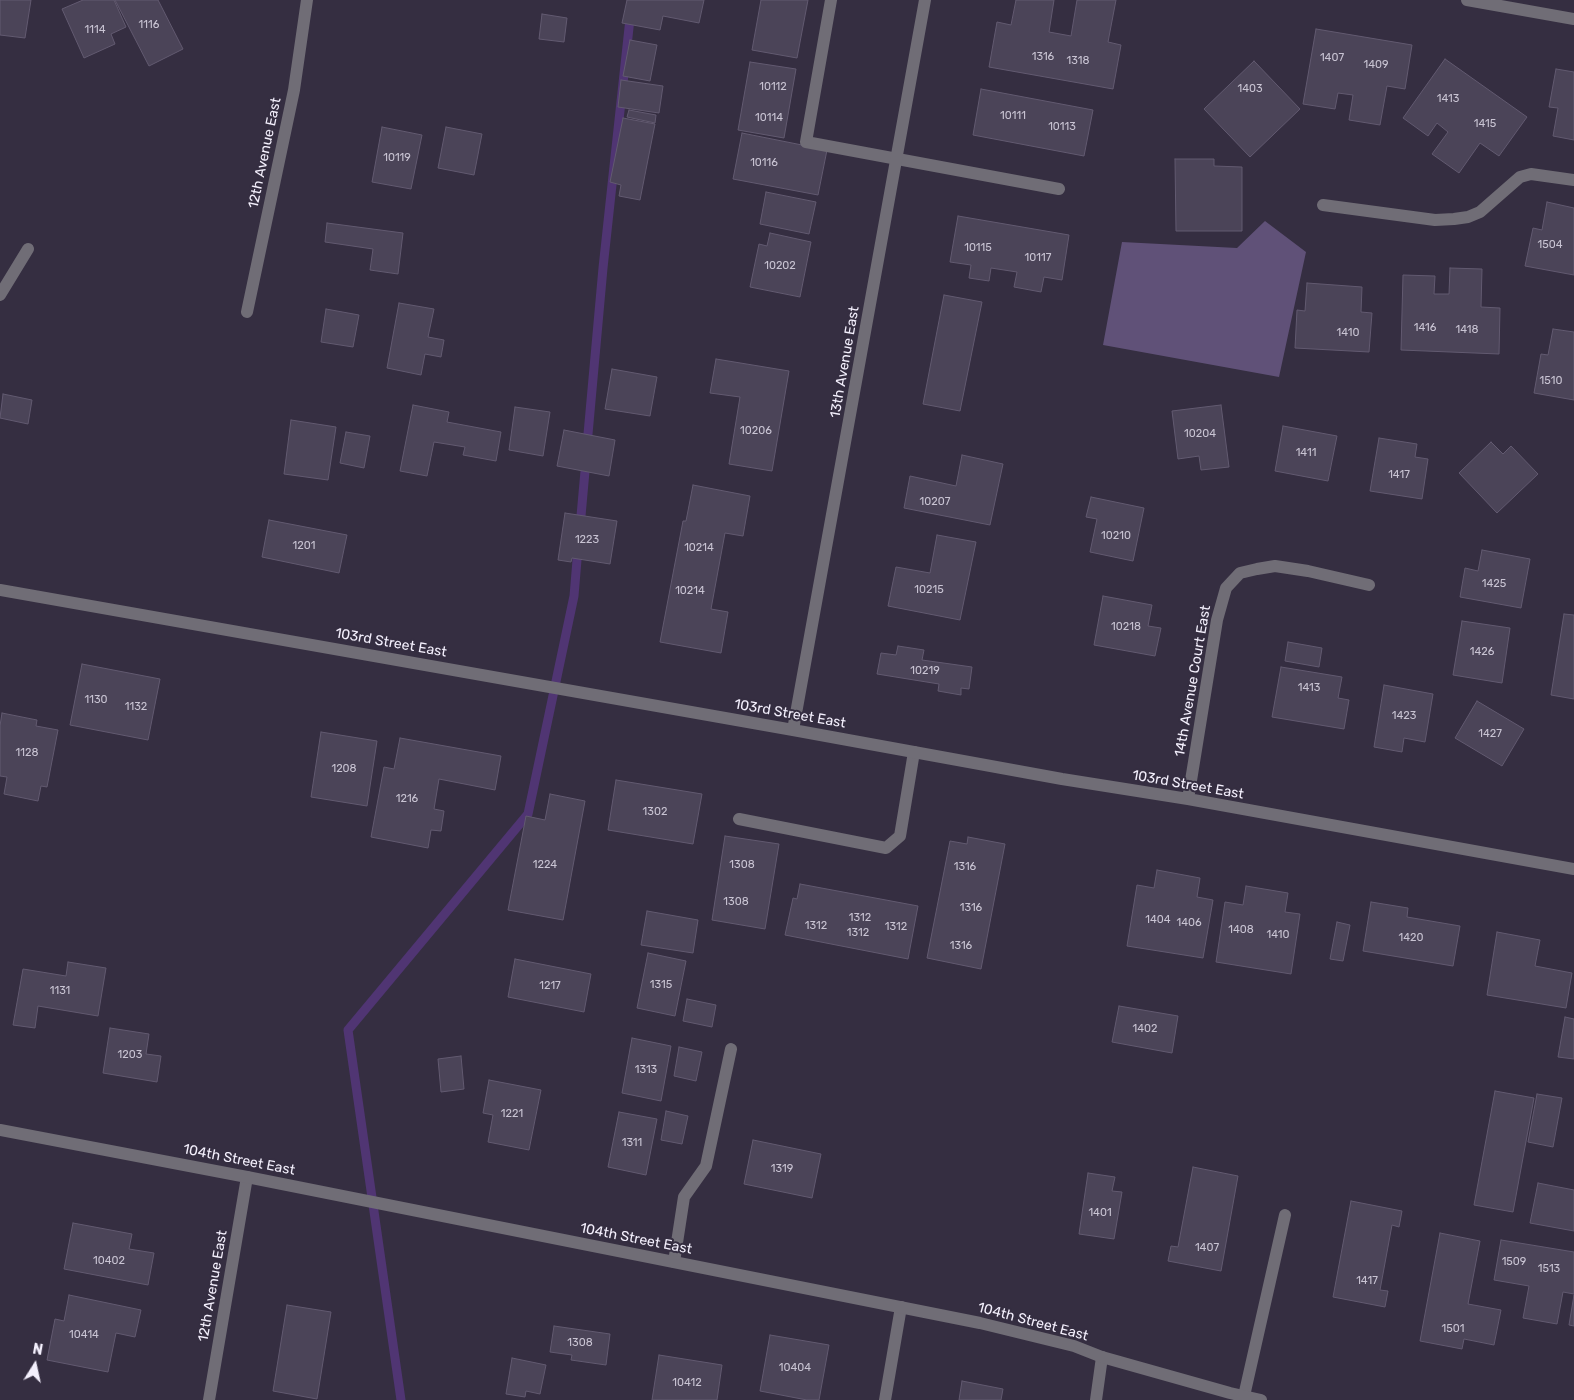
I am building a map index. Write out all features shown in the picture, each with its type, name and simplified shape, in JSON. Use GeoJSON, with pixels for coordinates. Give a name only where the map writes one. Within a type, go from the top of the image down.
{"type":"FeatureCollection","features":[{"type":"Feature","properties":{"kind":"street","name":"12th Avenue East"},"geometry":{"type":"LineString","coordinates":[[247,312],[294,90],[307,0]]}},
{"type":"Feature","properties":{"kind":"street"},"geometry":{"type":"LineString","coordinates":[[831,0],[806,142],[1059,189]]}},
{"type":"Feature","properties":{"kind":"street","name":"13th Avenue East"},"geometry":{"type":"LineString","coordinates":[[794,730],[925,0]]}},
{"type":"Feature","properties":{"kind":"street"},"geometry":{"type":"LineString","coordinates":[[1467,0],[1574,19]]}},
{"type":"Feature","properties":{"kind":"street"},"geometry":{"type":"LineString","coordinates":[[1323,205],[1435,220],[1454,220],[1480,212],[1520,177],[1531,174],[1574,180]]}},
{"type":"Feature","properties":{"kind":"street"},"geometry":{"type":"LineString","coordinates":[[0,295],[28,248]]}},
{"type":"Feature","properties":{"kind":"street","name":"14th Avenue Court East"},"geometry":{"type":"LineString","coordinates":[[1188,799],[1217,620],[1226,588],[1240,573],[1275,566],[1308,571],[1368,585]]}},
{"type":"Feature","properties":{"kind":"street","name":"103rd Street East"},"geometry":{"type":"LineString","coordinates":[[0,590],[1062,779],[1188,799],[1574,869]]}},
{"type":"Feature","properties":{"kind":"street"},"geometry":{"type":"LineString","coordinates":[[739,819],[886,848],[900,836],[914,752]]}},
{"type":"Feature","properties":{"kind":"street"},"geometry":{"type":"LineString","coordinates":[[674,1262],[684,1197],[706,1166],[731,1049]]}},
{"type":"Feature","properties":{"kind":"street","name":"104th Street East"},"geometry":{"type":"LineString","coordinates":[[0,1130],[247,1177],[980,1323],[1074,1346],[1102,1357],[1261,1400]]}},
{"type":"Feature","properties":{"kind":"street","name":"12th Avenue East"},"geometry":{"type":"LineString","coordinates":[[209,1400],[247,1177]]}},
{"type":"Feature","properties":{"kind":"street"},"geometry":{"type":"LineString","coordinates":[[1244,1396],[1285,1215]]}},
{"type":"Feature","properties":{"kind":"street"},"geometry":{"type":"LineString","coordinates":[[885,1400],[901,1307]]}},
{"type":"Feature","properties":{"kind":"street"},"geometry":{"type":"LineString","coordinates":[[1096,1400],[1102,1357]]}},
{"type":"Feature","properties":{"kind":"shaded area"},"geometry":{"type":"Polygon","coordinates":[[[1265,221],[1306,252],[1279,377],[1103,345],[1122,242],[1237,248],[1265,221]]]}},
{"type":"Feature","properties":{"kind":"building"},"geometry":{"type":"Polygon","coordinates":[[[0,0],[31,0],[25,38],[0,35],[0,0]]]}},
{"type":"Feature","properties":{"kind":"building"},"geometry":{"type":"Polygon","coordinates":[[[83,0],[114,0],[126,27],[111,34],[115,44],[84,58],[62,9],[83,0]]]}},
{"type":"Feature","properties":{"kind":"building"},"geometry":{"type":"Polygon","coordinates":[[[115,0],[158,0],[183,49],[149,66],[115,0]]]}},
{"type":"Feature","properties":{"kind":"building"},"geometry":{"type":"Polygon","coordinates":[[[627,0],[704,0],[699,23],[663,16],[660,30],[622,23],[627,0]]]}},
{"type":"Feature","properties":{"kind":"building"},"geometry":{"type":"Polygon","coordinates":[[[761,0],[808,0],[797,58],[752,50],[761,0]]]}},
{"type":"Feature","properties":{"kind":"building"},"geometry":{"type":"Polygon","coordinates":[[[1016,0],[1054,0],[1049,32],[1071,36],[1077,0],[1116,0],[1108,42],[1121,45],[1113,89],[989,67],[997,22],[1011,25],[1016,0]]]}},
{"type":"Feature","properties":{"kind":"building"},"geometry":{"type":"Polygon","coordinates":[[[542,14],[567,18],[564,42],[539,39],[542,14]]]}},
{"type":"Feature","properties":{"kind":"building"},"geometry":{"type":"Polygon","coordinates":[[[1316,29],[1412,45],[1405,89],[1387,86],[1380,125],[1349,120],[1353,95],[1338,93],[1335,109],[1303,104],[1316,29]]]}},
{"type":"Feature","properties":{"kind":"building"},"geometry":{"type":"Polygon","coordinates":[[[630,40],[657,45],[650,81],[623,76],[630,40]]]}},
{"type":"Feature","properties":{"kind":"building"},"geometry":{"type":"Polygon","coordinates":[[[1445,59],[1527,117],[1499,156],[1480,143],[1459,173],[1432,154],[1448,132],[1437,123],[1428,136],[1403,118],[1445,59]]]}},
{"type":"Feature","properties":{"kind":"building"},"geometry":{"type":"Polygon","coordinates":[[[1254,61],[1300,109],[1250,157],[1204,109],[1254,61]]]}},
{"type":"Feature","properties":{"kind":"building"},"geometry":{"type":"Polygon","coordinates":[[[750,62],[796,69],[784,138],[738,130],[750,62]]]}},
{"type":"Feature","properties":{"kind":"building"},"geometry":{"type":"Polygon","coordinates":[[[1556,69],[1574,72],[1574,140],[1553,136],[1558,108],[1549,107],[1556,69]]]}},
{"type":"Feature","properties":{"kind":"building"},"geometry":{"type":"Polygon","coordinates":[[[621,80],[663,86],[659,113],[618,107],[621,80]]]}},
{"type":"Feature","properties":{"kind":"building"},"geometry":{"type":"Polygon","coordinates":[[[981,89],[1093,110],[1084,156],[973,135],[981,89]]]}},
{"type":"Feature","properties":{"kind":"building"},"geometry":{"type":"Polygon","coordinates":[[[629,110],[656,115],[655,123],[627,117],[629,110]]]}},
{"type":"Feature","properties":{"kind":"building"},"geometry":{"type":"Polygon","coordinates":[[[623,118],[655,124],[640,200],[619,196],[621,185],[610,182],[623,118]]]}},
{"type":"Feature","properties":{"kind":"building"},"geometry":{"type":"Polygon","coordinates":[[[382,127],[422,135],[411,189],[372,182],[382,127]]]}},
{"type":"Feature","properties":{"kind":"building"},"geometry":{"type":"Polygon","coordinates":[[[446,127],[482,134],[474,175],[438,168],[446,127]]]}},
{"type":"Feature","properties":{"kind":"building"},"geometry":{"type":"Polygon","coordinates":[[[742,133],[827,150],[818,195],[733,179],[742,133]]]}},
{"type":"Feature","properties":{"kind":"building"},"geometry":{"type":"Polygon","coordinates":[[[1175,159],[1214,159],[1214,166],[1242,167],[1242,231],[1176,231],[1175,159]]]}},
{"type":"Feature","properties":{"kind":"building"},"geometry":{"type":"Polygon","coordinates":[[[766,192],[816,202],[809,234],[760,224],[766,192]]]}},
{"type":"Feature","properties":{"kind":"building"},"geometry":{"type":"Polygon","coordinates":[[[1547,202],[1574,208],[1574,275],[1525,266],[1533,228],[1542,230],[1547,202]]]}},
{"type":"Feature","properties":{"kind":"building"},"geometry":{"type":"Polygon","coordinates":[[[958,216],[1069,235],[1062,280],[1044,277],[1041,292],[1014,287],[1017,272],[991,268],[989,281],[969,278],[971,265],[950,262],[958,216]]]}},
{"type":"Feature","properties":{"kind":"building"},"geometry":{"type":"Polygon","coordinates":[[[327,223],[403,233],[398,274],[370,270],[373,249],[325,242],[327,223]]]}},
{"type":"Feature","properties":{"kind":"building"},"geometry":{"type":"Polygon","coordinates":[[[770,233],[811,242],[800,297],[750,287],[759,244],[767,246],[770,233]]]}},
{"type":"Feature","properties":{"kind":"building"},"geometry":{"type":"Polygon","coordinates":[[[1450,268],[1482,269],[1481,307],[1500,308],[1499,354],[1401,350],[1403,275],[1435,276],[1434,294],[1449,294],[1450,268]]]}},
{"type":"Feature","properties":{"kind":"building"},"geometry":{"type":"Polygon","coordinates":[[[1307,283],[1362,287],[1361,312],[1372,313],[1369,352],[1295,348],[1297,310],[1305,311],[1307,283]]]}},
{"type":"Feature","properties":{"kind":"building"},"geometry":{"type":"Polygon","coordinates":[[[944,295],[982,302],[960,411],[923,404],[944,295]]]}},
{"type":"Feature","properties":{"kind":"building"},"geometry":{"type":"Polygon","coordinates":[[[399,303],[434,309],[428,337],[444,340],[441,357],[425,354],[421,375],[387,368],[399,303]]]}},
{"type":"Feature","properties":{"kind":"building"},"geometry":{"type":"Polygon","coordinates":[[[326,309],[359,315],[353,347],[321,342],[326,309]]]}},
{"type":"Feature","properties":{"kind":"building"},"geometry":{"type":"Polygon","coordinates":[[[1553,329],[1574,332],[1574,400],[1534,393],[1541,354],[1548,355],[1553,329]]]}},
{"type":"Feature","properties":{"kind":"building"},"geometry":{"type":"Polygon","coordinates":[[[716,359],[789,371],[772,471],[729,464],[740,397],[710,393],[716,359]]]}},
{"type":"Feature","properties":{"kind":"building"},"geometry":{"type":"Polygon","coordinates":[[[612,369],[657,377],[650,416],[605,409],[612,369]]]}},
{"type":"Feature","properties":{"kind":"building"},"geometry":{"type":"Polygon","coordinates":[[[3,394],[32,400],[28,424],[0,418],[3,394]]]}},
{"type":"Feature","properties":{"kind":"building"},"geometry":{"type":"Polygon","coordinates":[[[413,405],[449,412],[447,422],[501,432],[496,461],[463,455],[465,447],[434,442],[427,476],[400,471],[413,405]]]}},
{"type":"Feature","properties":{"kind":"building"},"geometry":{"type":"Polygon","coordinates":[[[1221,405],[1229,467],[1201,470],[1199,456],[1178,459],[1172,411],[1221,405]]]}},
{"type":"Feature","properties":{"kind":"building"},"geometry":{"type":"Polygon","coordinates":[[[515,407],[550,412],[543,456],[509,450],[515,407]]]}},
{"type":"Feature","properties":{"kind":"building"},"geometry":{"type":"Polygon","coordinates":[[[291,420],[336,427],[328,480],[284,474],[291,420]]]}},
{"type":"Feature","properties":{"kind":"building"},"geometry":{"type":"Polygon","coordinates":[[[1283,426],[1337,436],[1328,481],[1275,471],[1283,426]]]}},
{"type":"Feature","properties":{"kind":"building"},"geometry":{"type":"Polygon","coordinates":[[[564,430],[615,440],[609,476],[557,466],[564,430]]]}},
{"type":"Feature","properties":{"kind":"building"},"geometry":{"type":"Polygon","coordinates":[[[346,432],[370,436],[364,468],[340,463],[346,432]]]}},
{"type":"Feature","properties":{"kind":"building"},"geometry":{"type":"Polygon","coordinates":[[[1379,438],[1417,444],[1415,457],[1428,459],[1422,499],[1370,491],[1379,438]]]}},
{"type":"Feature","properties":{"kind":"building"},"geometry":{"type":"Polygon","coordinates":[[[1491,442],[1503,454],[1511,446],[1538,474],[1497,513],[1459,473],[1491,442]]]}},
{"type":"Feature","properties":{"kind":"building"},"geometry":{"type":"Polygon","coordinates":[[[962,455],[1003,464],[990,525],[904,508],[910,476],[956,486],[962,455]]]}},
{"type":"Feature","properties":{"kind":"building"},"geometry":{"type":"Polygon","coordinates":[[[693,485],[750,496],[743,536],[725,533],[711,609],[728,612],[721,653],[660,642],[683,521],[686,521],[693,485]]]}},
{"type":"Feature","properties":{"kind":"building"},"geometry":{"type":"Polygon","coordinates":[[[1091,497],[1144,508],[1133,561],[1090,552],[1097,519],[1086,517],[1091,497]]]}},
{"type":"Feature","properties":{"kind":"building"},"geometry":{"type":"Polygon","coordinates":[[[565,513],[617,521],[610,564],[572,558],[571,562],[558,560],[565,513]]]}},
{"type":"Feature","properties":{"kind":"building"},"geometry":{"type":"Polygon","coordinates":[[[269,520],[347,535],[339,573],[262,557],[269,520]]]}},
{"type":"Feature","properties":{"kind":"building"},"geometry":{"type":"Polygon","coordinates":[[[937,535],[976,542],[960,620],[888,606],[896,567],[930,573],[937,535]]]}},
{"type":"Feature","properties":{"kind":"building"},"geometry":{"type":"Polygon","coordinates":[[[1482,550],[1530,559],[1521,608],[1460,597],[1465,568],[1478,571],[1482,550]]]}},
{"type":"Feature","properties":{"kind":"building"},"geometry":{"type":"Polygon","coordinates":[[[1103,596],[1152,605],[1148,626],[1161,628],[1155,656],[1094,645],[1103,596]]]}},
{"type":"Feature","properties":{"kind":"building"},"geometry":{"type":"Polygon","coordinates":[[[1564,614],[1574,615],[1574,699],[1551,695],[1564,614]]]}},
{"type":"Feature","properties":{"kind":"building"},"geometry":{"type":"Polygon","coordinates":[[[1462,621],[1510,628],[1502,683],[1453,675],[1462,621]]]}},
{"type":"Feature","properties":{"kind":"building"},"geometry":{"type":"Polygon","coordinates":[[[1288,642],[1322,648],[1319,667],[1285,661],[1288,642]]]}},
{"type":"Feature","properties":{"kind":"building"},"geometry":{"type":"Polygon","coordinates":[[[898,646],[924,650],[922,660],[972,667],[969,689],[961,688],[961,695],[938,691],[939,684],[877,674],[881,653],[896,655],[898,646]]]}},
{"type":"Feature","properties":{"kind":"building"},"geometry":{"type":"Polygon","coordinates":[[[82,664],[160,679],[148,740],[70,725],[82,664]]]}},
{"type":"Feature","properties":{"kind":"building"},"geometry":{"type":"Polygon","coordinates":[[[1281,667],[1342,677],[1338,698],[1349,700],[1344,729],[1272,717],[1281,667]]]}},
{"type":"Feature","properties":{"kind":"building"},"geometry":{"type":"Polygon","coordinates":[[[1384,685],[1433,694],[1425,742],[1404,738],[1402,752],[1374,747],[1384,685]]]}},
{"type":"Feature","properties":{"kind":"building"},"geometry":{"type":"Polygon","coordinates":[[[1477,701],[1524,729],[1502,766],[1455,738],[1477,701]]]}},
{"type":"Feature","properties":{"kind":"building"},"geometry":{"type":"Polygon","coordinates":[[[2,713],[37,720],[36,726],[58,730],[47,787],[41,786],[38,801],[4,794],[7,777],[0,776],[0,726],[2,713]]]}},
{"type":"Feature","properties":{"kind":"building"},"geometry":{"type":"Polygon","coordinates":[[[321,732],[377,741],[367,806],[311,797],[321,732]]]}},
{"type":"Feature","properties":{"kind":"building"},"geometry":{"type":"Polygon","coordinates":[[[400,738],[501,756],[495,790],[439,779],[434,809],[444,811],[441,831],[431,830],[428,848],[371,837],[384,767],[394,769],[400,738]]]}},
{"type":"Feature","properties":{"kind":"building"},"geometry":{"type":"Polygon","coordinates":[[[616,780],[702,794],[693,844],[608,830],[616,780]]]}},
{"type":"Feature","properties":{"kind":"building"},"geometry":{"type":"Polygon","coordinates":[[[550,794],[585,801],[563,920],[508,910],[526,816],[545,820],[550,794]]]}},
{"type":"Feature","properties":{"kind":"building"},"geometry":{"type":"Polygon","coordinates":[[[725,836],[779,844],[765,929],[712,920],[725,836]]]}},
{"type":"Feature","properties":{"kind":"building"},"geometry":{"type":"Polygon","coordinates":[[[968,837],[1005,844],[981,969],[927,958],[950,841],[967,844],[968,837]]]}},
{"type":"Feature","properties":{"kind":"building"},"geometry":{"type":"Polygon","coordinates":[[[1157,870],[1200,878],[1197,897],[1213,900],[1203,958],[1127,946],[1137,885],[1154,888],[1157,870]]]}},
{"type":"Feature","properties":{"kind":"building"},"geometry":{"type":"Polygon","coordinates":[[[800,884],[918,906],[908,959],[785,935],[793,898],[797,899],[800,884]]]}},
{"type":"Feature","properties":{"kind":"building"},"geometry":{"type":"Polygon","coordinates":[[[1246,886],[1288,893],[1285,912],[1300,914],[1291,974],[1216,962],[1225,902],[1243,905],[1246,886]]]}},
{"type":"Feature","properties":{"kind":"building"},"geometry":{"type":"Polygon","coordinates":[[[1371,902],[1408,908],[1407,917],[1460,926],[1453,966],[1363,951],[1371,902]]]}},
{"type":"Feature","properties":{"kind":"building"},"geometry":{"type":"Polygon","coordinates":[[[647,911],[698,920],[693,953],[641,945],[647,911]]]}},
{"type":"Feature","properties":{"kind":"building"},"geometry":{"type":"Polygon","coordinates":[[[1337,922],[1350,925],[1343,961],[1330,959],[1337,922]]]}},
{"type":"Feature","properties":{"kind":"building"},"geometry":{"type":"Polygon","coordinates":[[[1497,932],[1540,940],[1535,966],[1572,973],[1566,1008],[1487,995],[1497,932]]]}},
{"type":"Feature","properties":{"kind":"building"},"geometry":{"type":"Polygon","coordinates":[[[648,953],[686,961],[675,1016],[637,1008],[648,953]]]}},
{"type":"Feature","properties":{"kind":"building"},"geometry":{"type":"Polygon","coordinates":[[[515,959],[591,974],[584,1012],[508,997],[515,959]]]}},
{"type":"Feature","properties":{"kind":"building"},"geometry":{"type":"Polygon","coordinates":[[[68,962],[106,968],[98,1016],[38,1006],[35,1028],[13,1025],[23,969],[66,976],[68,962]]]}},
{"type":"Feature","properties":{"kind":"building"},"geometry":{"type":"Polygon","coordinates":[[[687,999],[716,1005],[712,1027],[683,1021],[687,999]]]}},
{"type":"Feature","properties":{"kind":"building"},"geometry":{"type":"Polygon","coordinates":[[[1119,1006],[1178,1016],[1172,1053],[1112,1042],[1119,1006]]]}},
{"type":"Feature","properties":{"kind":"building"},"geometry":{"type":"Polygon","coordinates":[[[1565,1017],[1574,1019],[1574,1059],[1558,1057],[1565,1017]]]}},
{"type":"Feature","properties":{"kind":"building"},"geometry":{"type":"Polygon","coordinates":[[[110,1028],[149,1034],[146,1054],[161,1056],[157,1082],[103,1073],[110,1028]]]}},
{"type":"Feature","properties":{"kind":"building"},"geometry":{"type":"Polygon","coordinates":[[[632,1038],[671,1046],[661,1101],[622,1093],[632,1038]]]}},
{"type":"Feature","properties":{"kind":"building"},"geometry":{"type":"Polygon","coordinates":[[[679,1047],[702,1052],[696,1081],[674,1076],[679,1047]]]}},
{"type":"Feature","properties":{"kind":"building"},"geometry":{"type":"Polygon","coordinates":[[[461,1056],[464,1089],[441,1092],[438,1059],[461,1056]]]}},
{"type":"Feature","properties":{"kind":"building"},"geometry":{"type":"Polygon","coordinates":[[[489,1080],[541,1090],[529,1150],[488,1142],[493,1115],[483,1113],[489,1080]]]}},
{"type":"Feature","properties":{"kind":"building"},"geometry":{"type":"Polygon","coordinates":[[[1495,1091],[1534,1098],[1513,1212],[1474,1205],[1495,1091]]]}},
{"type":"Feature","properties":{"kind":"building"},"geometry":{"type":"Polygon","coordinates":[[[1537,1094],[1562,1098],[1553,1147],[1528,1142],[1537,1094]]]}},
{"type":"Feature","properties":{"kind":"building"},"geometry":{"type":"Polygon","coordinates":[[[666,1111],[688,1116],[682,1144],[661,1140],[666,1111]]]}},
{"type":"Feature","properties":{"kind":"building"},"geometry":{"type":"Polygon","coordinates":[[[619,1112],[657,1119],[646,1175],[608,1167],[619,1112]]]}},
{"type":"Feature","properties":{"kind":"building"},"geometry":{"type":"Polygon","coordinates":[[[753,1140],[821,1154],[812,1198],[744,1184],[753,1140]]]}},
{"type":"Feature","properties":{"kind":"building"},"geometry":{"type":"Polygon","coordinates":[[[1193,1167],[1238,1176],[1221,1271],[1168,1261],[1171,1246],[1178,1247],[1193,1167]]]}},
{"type":"Feature","properties":{"kind":"building"},"geometry":{"type":"Polygon","coordinates":[[[1088,1173],[1115,1177],[1112,1191],[1122,1192],[1114,1239],[1079,1234],[1088,1173]]]}},
{"type":"Feature","properties":{"kind":"building"},"geometry":{"type":"Polygon","coordinates":[[[1538,1183],[1574,1190],[1574,1231],[1530,1223],[1538,1183]]]}},
{"type":"Feature","properties":{"kind":"building"},"geometry":{"type":"Polygon","coordinates":[[[1351,1201],[1402,1211],[1399,1227],[1392,1225],[1380,1290],[1388,1291],[1385,1307],[1333,1297],[1351,1201]]]}},
{"type":"Feature","properties":{"kind":"building"},"geometry":{"type":"Polygon","coordinates":[[[73,1223],[132,1234],[129,1249],[154,1253],[148,1285],[64,1269],[73,1223]]]}},
{"type":"Feature","properties":{"kind":"building"},"geometry":{"type":"Polygon","coordinates":[[[1440,1233],[1480,1241],[1468,1304],[1501,1310],[1494,1345],[1464,1339],[1462,1349],[1420,1341],[1440,1233]]]}},
{"type":"Feature","properties":{"kind":"building"},"geometry":{"type":"Polygon","coordinates":[[[1501,1240],[1574,1252],[1574,1294],[1563,1292],[1557,1324],[1523,1318],[1529,1286],[1494,1280],[1501,1240]]]}},
{"type":"Feature","properties":{"kind":"building"},"geometry":{"type":"Polygon","coordinates":[[[69,1295],[141,1310],[135,1337],[116,1333],[108,1372],[47,1360],[55,1319],[64,1321],[69,1295]]]}},
{"type":"Feature","properties":{"kind":"building"},"geometry":{"type":"Polygon","coordinates":[[[1574,1295],[1574,1326],[1569,1325],[1574,1295]]]}},
{"type":"Feature","properties":{"kind":"building"},"geometry":{"type":"Polygon","coordinates":[[[287,1305],[331,1312],[317,1399],[273,1391],[287,1305]]]}},
{"type":"Feature","properties":{"kind":"building"},"geometry":{"type":"Polygon","coordinates":[[[554,1326],[610,1334],[606,1365],[571,1360],[572,1355],[550,1352],[554,1326]]]}},
{"type":"Feature","properties":{"kind":"building"},"geometry":{"type":"Polygon","coordinates":[[[770,1335],[829,1345],[819,1400],[807,1400],[760,1391],[770,1335]]]}},
{"type":"Feature","properties":{"kind":"building"},"geometry":{"type":"Polygon","coordinates":[[[659,1355],[722,1365],[717,1400],[652,1400],[659,1355]]]}},
{"type":"Feature","properties":{"kind":"building"},"geometry":{"type":"Polygon","coordinates":[[[512,1358],[546,1365],[540,1394],[526,1391],[525,1397],[506,1394],[512,1358]]]}},
{"type":"Feature","properties":{"kind":"building"},"geometry":{"type":"Polygon","coordinates":[[[962,1381],[1003,1389],[1001,1400],[959,1400],[962,1381]]]}},
{"type":"Feature","properties":{"kind":"waterway"},"geometry":{"type":"LineString","coordinates":[[587,445],[603,268],[632,0]]}},
{"type":"Feature","properties":{"kind":"waterway"},"geometry":{"type":"LineString","coordinates":[[580,527],[586,460]]}},
{"type":"Feature","properties":{"kind":"waterway"},"geometry":{"type":"LineString","coordinates":[[401,1400],[348,1030],[528,814],[574,596],[578,548]]}}]}
